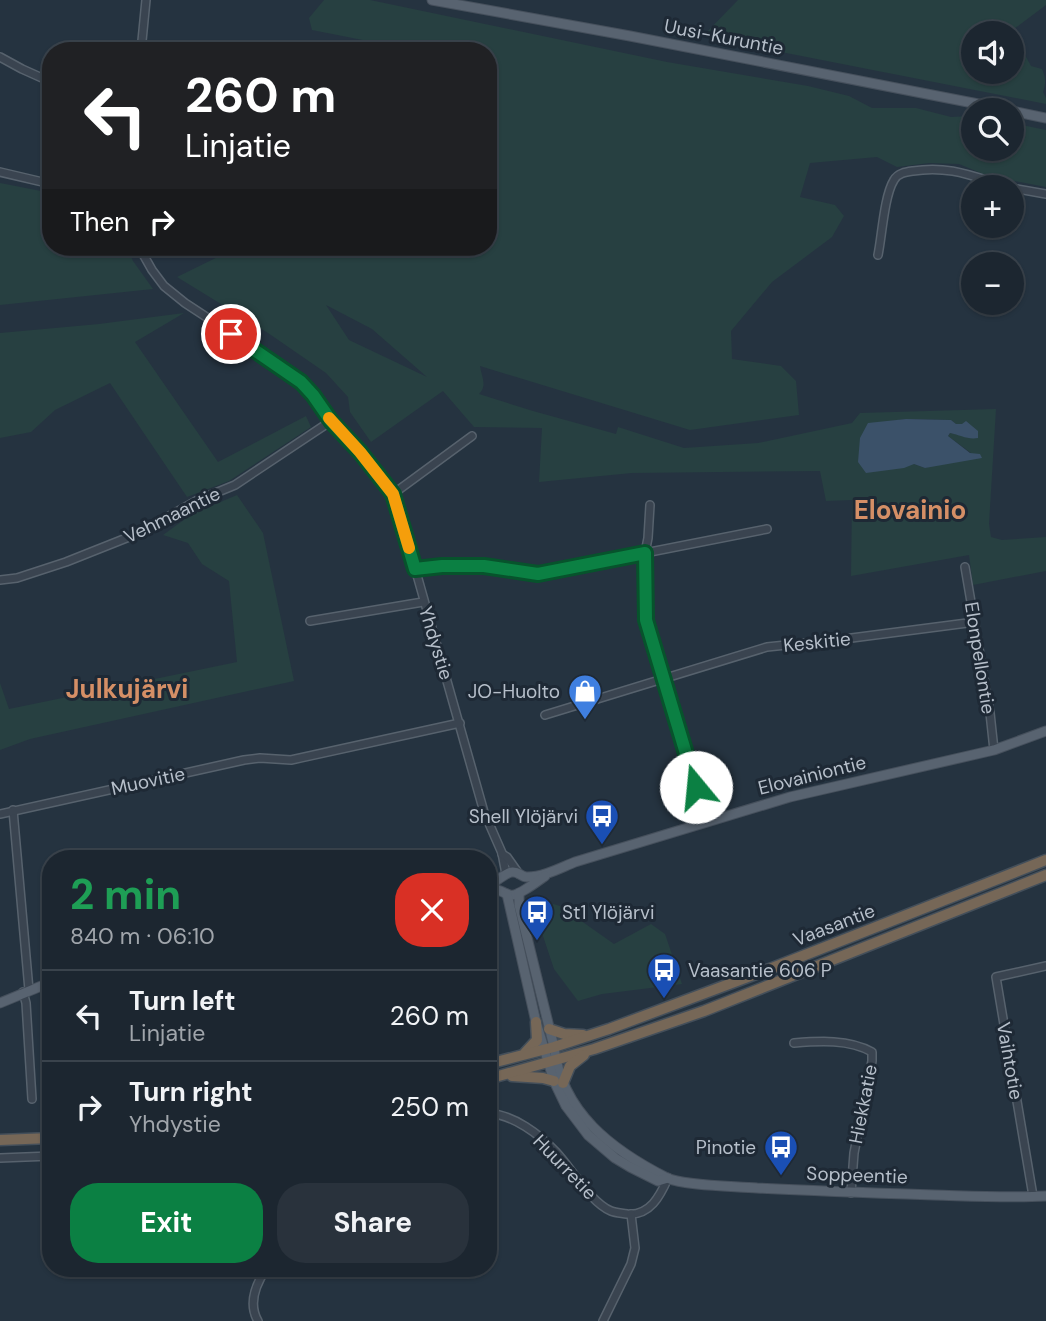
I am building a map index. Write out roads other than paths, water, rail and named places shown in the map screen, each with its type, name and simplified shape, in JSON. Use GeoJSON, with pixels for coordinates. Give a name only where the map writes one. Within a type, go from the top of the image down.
{"type":"FeatureCollection","features":[{"type":"Feature","properties":{"kind":"highway","name":"Vaasantie"},"geometry":{"type":"LineString","coordinates":[[497,1062],[589,1036],[1046,860]]}},
{"type":"Feature","properties":{"kind":"highway","name":"Vaasantie"},"geometry":{"type":"LineString","coordinates":[[497,1077],[594,1049],[704,1011],[1046,875]]}},
{"type":"Feature","properties":{"kind":"highway"},"geometry":{"type":"LineString","coordinates":[[524,1055],[537,1040],[537,1022]]}},
{"type":"Feature","properties":{"kind":"highway"},"geometry":{"type":"LineString","coordinates":[[549,1029],[564,1034],[589,1036]]}},
{"type":"Feature","properties":{"kind":"highway"},"geometry":{"type":"LineString","coordinates":[[502,1076],[534,1077],[558,1082],[577,1059],[594,1049]]}},
{"type":"Feature","properties":{"kind":"highway"},"geometry":{"type":"LineString","coordinates":[[0,1140],[42,1138]]}},
{"type":"Feature","properties":{"kind":"main road","name":"Uusi-Kuruntie"},"geometry":{"type":"LineString","coordinates":[[432,0],[961,100]]}},
{"type":"Feature","properties":{"kind":"main road","name":"Uusi-Kuruntie"},"geometry":{"type":"LineString","coordinates":[[1024,113],[1046,118]]}},
{"type":"Feature","properties":{"kind":"main road","name":"Elovainiontie"},"geometry":{"type":"LineString","coordinates":[[520,892],[549,873],[575,862],[820,789],[994,750],[1046,731]]}},
{"type":"Feature","properties":{"kind":"main road"},"geometry":{"type":"LineString","coordinates":[[497,881],[512,872],[521,875],[524,882],[519,905],[549,1029],[549,1048]]}},
{"type":"Feature","properties":{"kind":"main road","name":"Elovainiontie"},"geometry":{"type":"LineString","coordinates":[[521,875],[527,877],[549,873]]}},
{"type":"Feature","properties":{"kind":"main road"},"geometry":{"type":"LineString","coordinates":[[504,876],[501,885],[537,1022],[549,1048]]}},
{"type":"Feature","properties":{"kind":"main road"},"geometry":{"type":"LineString","coordinates":[[497,890],[513,895],[520,892]]}},
{"type":"Feature","properties":{"kind":"main road"},"geometry":{"type":"LineString","coordinates":[[0,1003],[42,985]]}},
{"type":"Feature","properties":{"kind":"main road","name":"Soppeentie"},"geometry":{"type":"LineString","coordinates":[[549,1048],[558,1082],[589,1123],[614,1146],[668,1178],[718,1185],[851,1193],[1046,1196]]}},
{"type":"Feature","properties":{"kind":"street"},"geometry":{"type":"LineString","coordinates":[[142,42],[146,0]]}},
{"type":"Feature","properties":{"kind":"street"},"geometry":{"type":"LineString","coordinates":[[0,57],[42,78]]}},
{"type":"Feature","properties":{"kind":"street"},"geometry":{"type":"LineString","coordinates":[[878,255],[888,193],[896,177],[929,169],[955,170],[970,175]]}},
{"type":"Feature","properties":{"kind":"street"},"geometry":{"type":"LineString","coordinates":[[0,172],[42,182]]}},
{"type":"Feature","properties":{"kind":"street"},"geometry":{"type":"LineString","coordinates":[[1024,190],[1046,194]]}},
{"type":"Feature","properties":{"kind":"street","name":"Yhdystie"},"geometry":{"type":"LineString","coordinates":[[144,256],[164,286],[185,303],[301,382],[393,494],[484,812],[502,853],[504,876]]}},
{"type":"Feature","properties":{"kind":"street","name":"Vehmaantie"},"geometry":{"type":"LineString","coordinates":[[0,580],[30,574],[139,533],[196,501],[234,485],[331,421]]}},
{"type":"Feature","properties":{"kind":"street"},"geometry":{"type":"LineString","coordinates":[[393,494],[472,436]]}},
{"type":"Feature","properties":{"kind":"street"},"geometry":{"type":"LineString","coordinates":[[650,505],[645,553],[646,620],[662,680],[708,822]]}},
{"type":"Feature","properties":{"kind":"street"},"geometry":{"type":"LineString","coordinates":[[415,569],[484,566],[538,574],[767,529]]}},
{"type":"Feature","properties":{"kind":"street","name":"Elonpellontie"},"geometry":{"type":"LineString","coordinates":[[965,567],[994,750]]}},
{"type":"Feature","properties":{"kind":"street"},"geometry":{"type":"LineString","coordinates":[[310,621],[423,602]]}},
{"type":"Feature","properties":{"kind":"street","name":"Keskitie"},"geometry":{"type":"LineString","coordinates":[[545,715],[767,647],[975,622]]}},
{"type":"Feature","properties":{"kind":"street","name":"Muovitie"},"geometry":{"type":"LineString","coordinates":[[0,814],[244,760],[291,760],[460,723]]}},
{"type":"Feature","properties":{"kind":"street"},"geometry":{"type":"LineString","coordinates":[[13,810],[32,1099]]}},
{"type":"Feature","properties":{"kind":"street","name":"Yhdystie"},"geometry":{"type":"LineString","coordinates":[[502,853],[521,875]]}},
{"type":"Feature","properties":{"kind":"street","name":"Vaihtotie"},"geometry":{"type":"LineString","coordinates":[[1033,1196],[996,977],[1046,966]]}},
{"type":"Feature","properties":{"kind":"street","name":"Hiekkatie"},"geometry":{"type":"LineString","coordinates":[[794,1043],[815,1041],[845,1044],[861,1046],[872,1052],[853,1153],[851,1193]]}},
{"type":"Feature","properties":{"kind":"street","name":"Huurretie"},"geometry":{"type":"LineString","coordinates":[[497,1113],[534,1133],[555,1151],[602,1205],[611,1211],[631,1214]]}},
{"type":"Feature","properties":{"kind":"street"},"geometry":{"type":"LineString","coordinates":[[0,1158],[42,1156]]}},
{"type":"Feature","properties":{"kind":"street"},"geometry":{"type":"LineString","coordinates":[[603,1321],[631,1264],[635,1248],[631,1214],[648,1209],[668,1178]]}},
{"type":"Feature","properties":{"kind":"street"},"geometry":{"type":"LineString","coordinates":[[258,1321],[253,1306],[261,1277]]}},
{"type":"Feature","properties":{"kind":"water"},"geometry":{"type":"Polygon","coordinates":[[[906,419],[951,420],[956,424],[966,421],[978,431],[978,438],[950,433],[948,436],[970,453],[980,454],[982,458],[925,468],[914,464],[866,473],[858,462],[860,438],[868,423],[906,419]]]}},
{"type":"Feature","properties":{"kind":"place","name":"JO-Huolto"},"geometry":{"type":"Point","coordinates":[585,721]}},
{"type":"Feature","properties":{"kind":"place","name":"Shell Ylöjärvi"},"geometry":{"type":"Point","coordinates":[602,846]}},
{"type":"Feature","properties":{"kind":"place","name":"St1 Ylöjärvi"},"geometry":{"type":"Point","coordinates":[537,942]}},
{"type":"Feature","properties":{"kind":"place","name":"Vaasantie 606 P"},"geometry":{"type":"Point","coordinates":[664,1000]}},
{"type":"Feature","properties":{"kind":"place","name":"Pinotie"},"geometry":{"type":"Point","coordinates":[781,1177]}},
{"type":"Feature","properties":{"kind":"district","name":"Elovainio"},"geometry":{"type":"Point","coordinates":[910,510]}},
{"type":"Feature","properties":{"kind":"district","name":"Julkujärvi"},"geometry":{"type":"Point","coordinates":[127,689]}}]}
